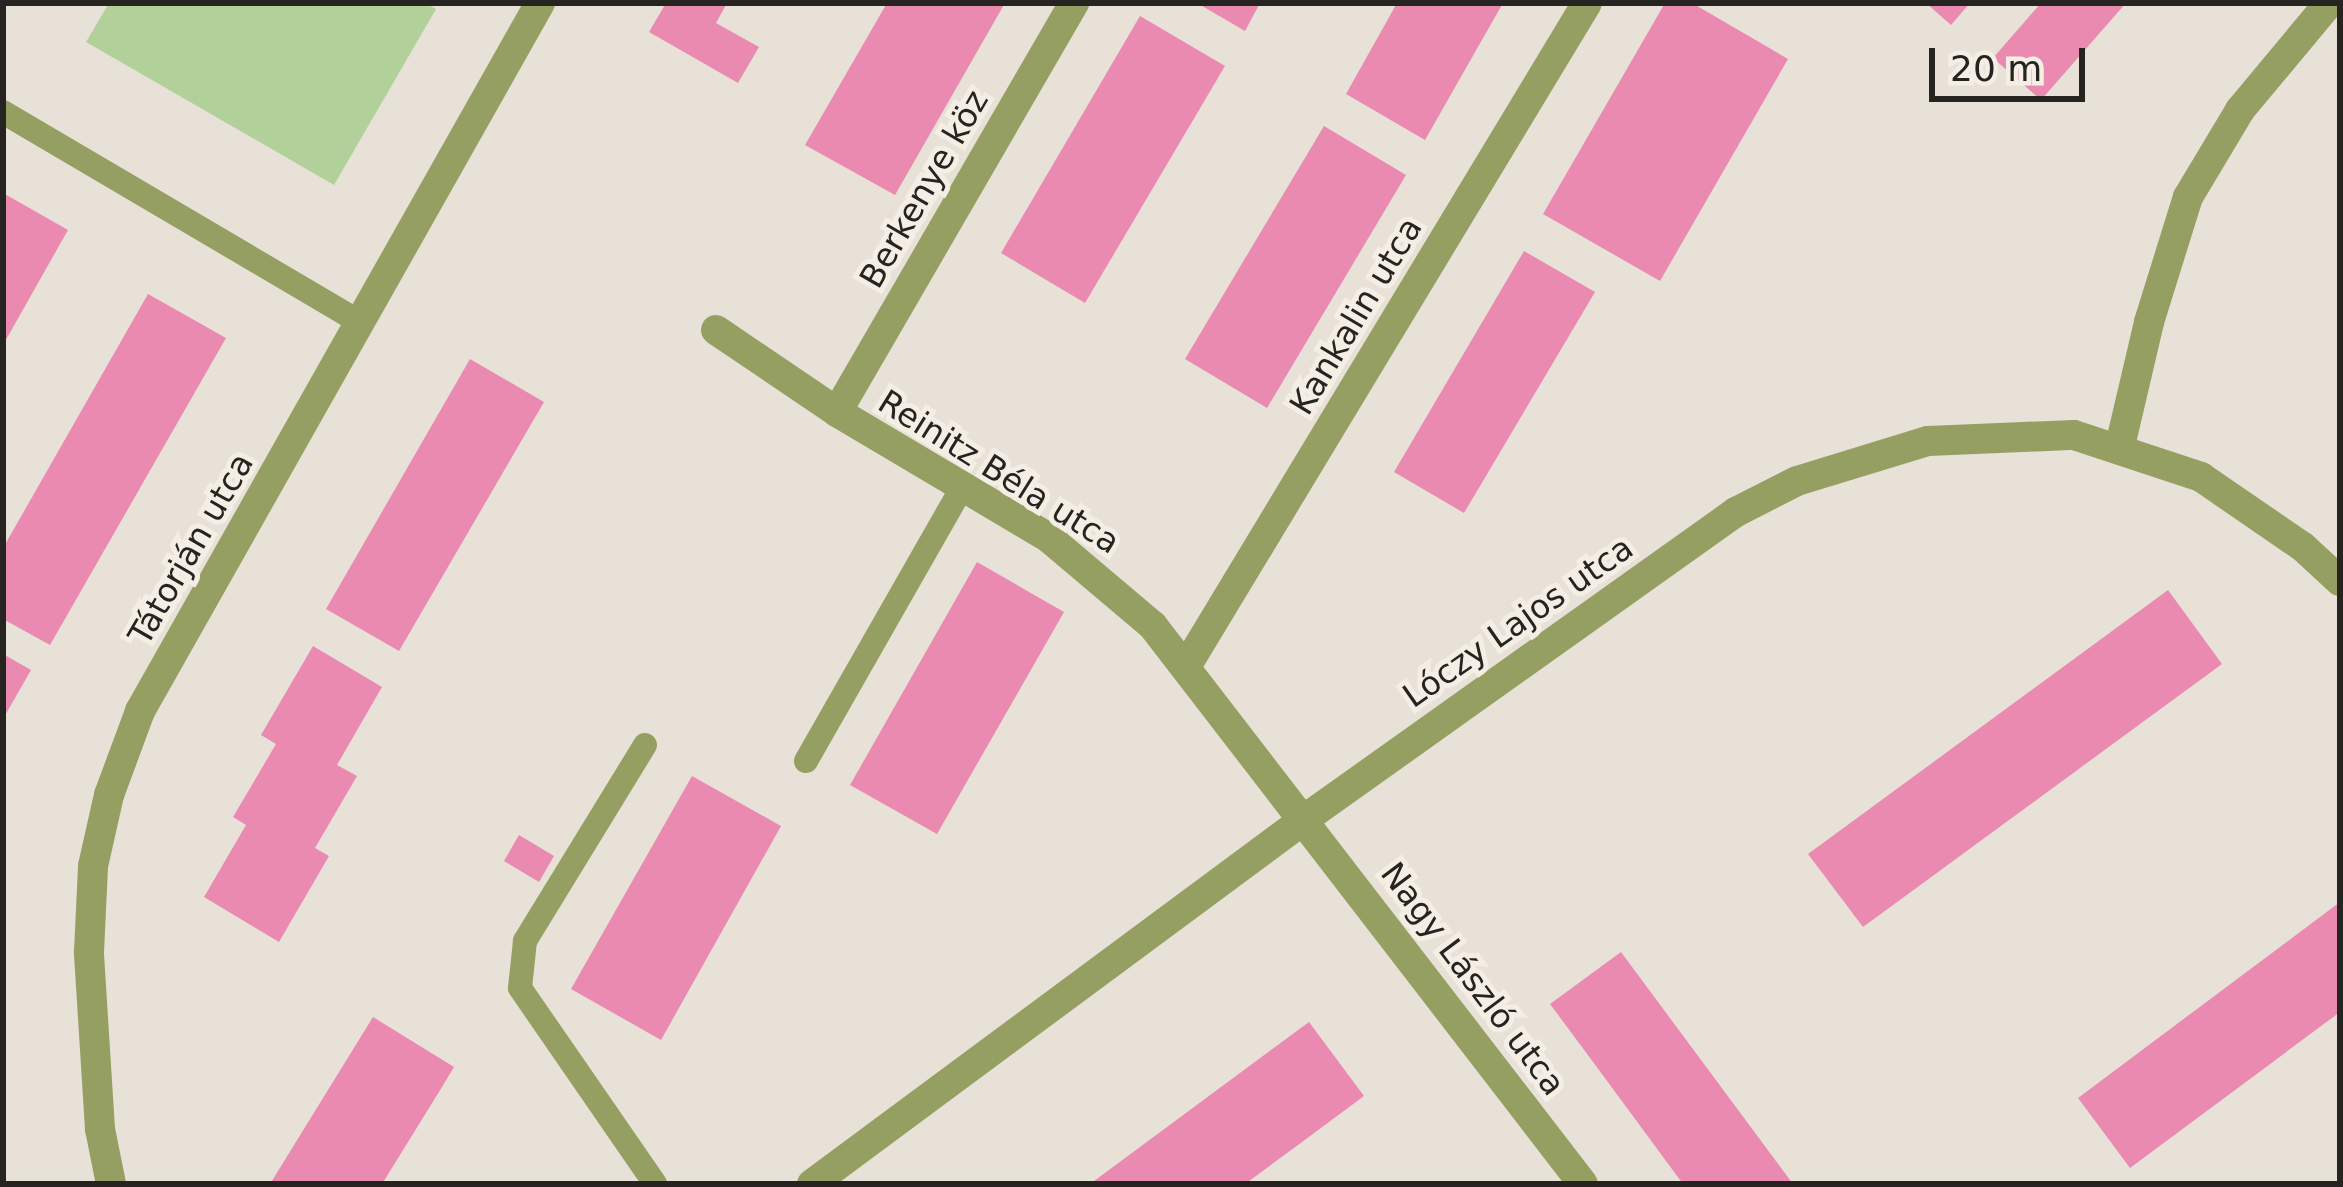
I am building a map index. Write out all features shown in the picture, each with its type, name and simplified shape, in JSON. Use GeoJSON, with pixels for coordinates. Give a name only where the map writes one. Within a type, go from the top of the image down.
{"type":"FeatureCollection","features":[{"type":"Feature","properties":{"kind":"street","name":"Tátorján utca"},"geometry":{"type":"LineString","coordinates":[[111,1184],[100,1129],[89,952],[93,866],[109,795],[140,711],[541,3]]}},
{"type":"Feature","properties":{"kind":"street","name":"Berkenye köz"},"geometry":{"type":"LineString","coordinates":[[837,412],[1074,3]]}},
{"type":"Feature","properties":{"kind":"street","name":"Kankalin utca"},"geometry":{"type":"LineString","coordinates":[[1187,665],[1587,3]]}},
{"type":"Feature","properties":{"kind":"street"},"geometry":{"type":"LineString","coordinates":[[2120,446],[2149,322],[2188,197],[2240,110],[2329,3]]}},
{"type":"Feature","properties":{"kind":"street","name":"Reinitz Béla utca"},"geometry":{"type":"LineString","coordinates":[[716,330],[837,412],[1048,538],[1111,586],[1187,665],[1306,818]]}},
{"type":"Feature","properties":{"kind":"street","name":"Lóczy Lajos utca"},"geometry":{"type":"LineString","coordinates":[[812,1184],[1306,818],[1736,512],[1797,481],[1928,441],[2074,434],[2201,477],[2303,547],[2340,581]]}},
{"type":"Feature","properties":{"kind":"street","name":"Nagy László utca"},"geometry":{"type":"LineString","coordinates":[[1306,818],[1583,1184]]}},
{"type":"Feature","properties":{"kind":"lane"},"geometry":{"type":"LineString","coordinates":[[3,112],[361,323]]}},
{"type":"Feature","properties":{"kind":"lane"},"geometry":{"type":"LineString","coordinates":[[806,760],[962,488]]}},
{"type":"Feature","properties":{"kind":"lane"},"geometry":{"type":"LineString","coordinates":[[645,745],[525,941],[520,988],[655,1184]]}},
{"type":"Feature","properties":{"kind":"green space"},"geometry":{"type":"Polygon","coordinates":[[[109,3],[425,3],[436,9],[334,185],[86,42],[109,3]]]}},
{"type":"Feature","properties":{"kind":"building"},"geometry":{"type":"Polygon","coordinates":[[[666,3],[727,3],[716,23],[759,47],[738,83],[649,32],[666,3]]]}},
{"type":"Feature","properties":{"kind":"building"},"geometry":{"type":"Polygon","coordinates":[[[887,3],[1005,3],[895,195],[805,145],[887,3]]]}},
{"type":"Feature","properties":{"kind":"building"},"geometry":{"type":"Polygon","coordinates":[[[1197,3],[1260,3],[1245,31],[1197,3]]]}},
{"type":"Feature","properties":{"kind":"building"},"geometry":{"type":"Polygon","coordinates":[[[1397,3],[1503,3],[1425,140],[1346,94],[1397,3]]]}},
{"type":"Feature","properties":{"kind":"building"},"geometry":{"type":"Polygon","coordinates":[[[1665,3],[1692,3],[1788,59],[1660,281],[1543,214],[1665,3]]]}},
{"type":"Feature","properties":{"kind":"building"},"geometry":{"type":"Polygon","coordinates":[[[1926,3],[1970,3],[1951,25],[1926,3]]]}},
{"type":"Feature","properties":{"kind":"building"},"geometry":{"type":"Polygon","coordinates":[[[2041,3],[2126,3],[2041,100],[1993,58],[2041,3]]]}},
{"type":"Feature","properties":{"kind":"building"},"geometry":{"type":"Polygon","coordinates":[[[1140,16],[1225,66],[1085,303],[1001,253],[1140,16]]]}},
{"type":"Feature","properties":{"kind":"building"},"geometry":{"type":"Polygon","coordinates":[[[1324,126],[1406,175],[1267,408],[1185,359],[1324,126]]]}},
{"type":"Feature","properties":{"kind":"building"},"geometry":{"type":"Polygon","coordinates":[[[3,193],[68,230],[3,345],[3,193]]]}},
{"type":"Feature","properties":{"kind":"building"},"geometry":{"type":"Polygon","coordinates":[[[1524,251],[1595,292],[1464,513],[1394,472],[1524,251]]]}},
{"type":"Feature","properties":{"kind":"building"},"geometry":{"type":"Polygon","coordinates":[[[148,294],[226,338],[50,645],[3,619],[3,548],[148,294]]]}},
{"type":"Feature","properties":{"kind":"building"},"geometry":{"type":"Polygon","coordinates":[[[470,359],[544,402],[399,651],[326,609],[470,359]]]}},
{"type":"Feature","properties":{"kind":"building"},"geometry":{"type":"Polygon","coordinates":[[[977,562],[1064,612],[937,834],[850,785],[977,562]]]}},
{"type":"Feature","properties":{"kind":"building"},"geometry":{"type":"Polygon","coordinates":[[[2168,590],[2222,664],[1863,927],[1808,854],[2168,590]]]}},
{"type":"Feature","properties":{"kind":"building"},"geometry":{"type":"Polygon","coordinates":[[[313,646],[382,687],[337,765],[357,776],[315,848],[329,856],[279,942],[204,897],[246,825],[233,817],[276,744],[261,735],[313,646]]]}},
{"type":"Feature","properties":{"kind":"building"},"geometry":{"type":"Polygon","coordinates":[[[3,654],[31,670],[3,719],[3,654]]]}},
{"type":"Feature","properties":{"kind":"building"},"geometry":{"type":"Polygon","coordinates":[[[692,776],[781,826],[661,1040],[571,989],[692,776]]]}},
{"type":"Feature","properties":{"kind":"building"},"geometry":{"type":"Polygon","coordinates":[[[519,835],[554,856],[539,882],[504,861],[519,835]]]}},
{"type":"Feature","properties":{"kind":"building"},"geometry":{"type":"Polygon","coordinates":[[[2340,902],[2340,1012],[2130,1168],[2078,1098],[2340,902]]]}},
{"type":"Feature","properties":{"kind":"building"},"geometry":{"type":"Polygon","coordinates":[[[1621,952],[1793,1184],[1683,1184],[1550,1004],[1621,952]]]}},
{"type":"Feature","properties":{"kind":"building"},"geometry":{"type":"Polygon","coordinates":[[[373,1017],[454,1067],[442,1087],[382,1184],[270,1184],[373,1017]]]}},
{"type":"Feature","properties":{"kind":"building"},"geometry":{"type":"Polygon","coordinates":[[[1309,1022],[1364,1096],[1298,1145],[1245,1184],[1090,1184],[1309,1022]]]}}]}
